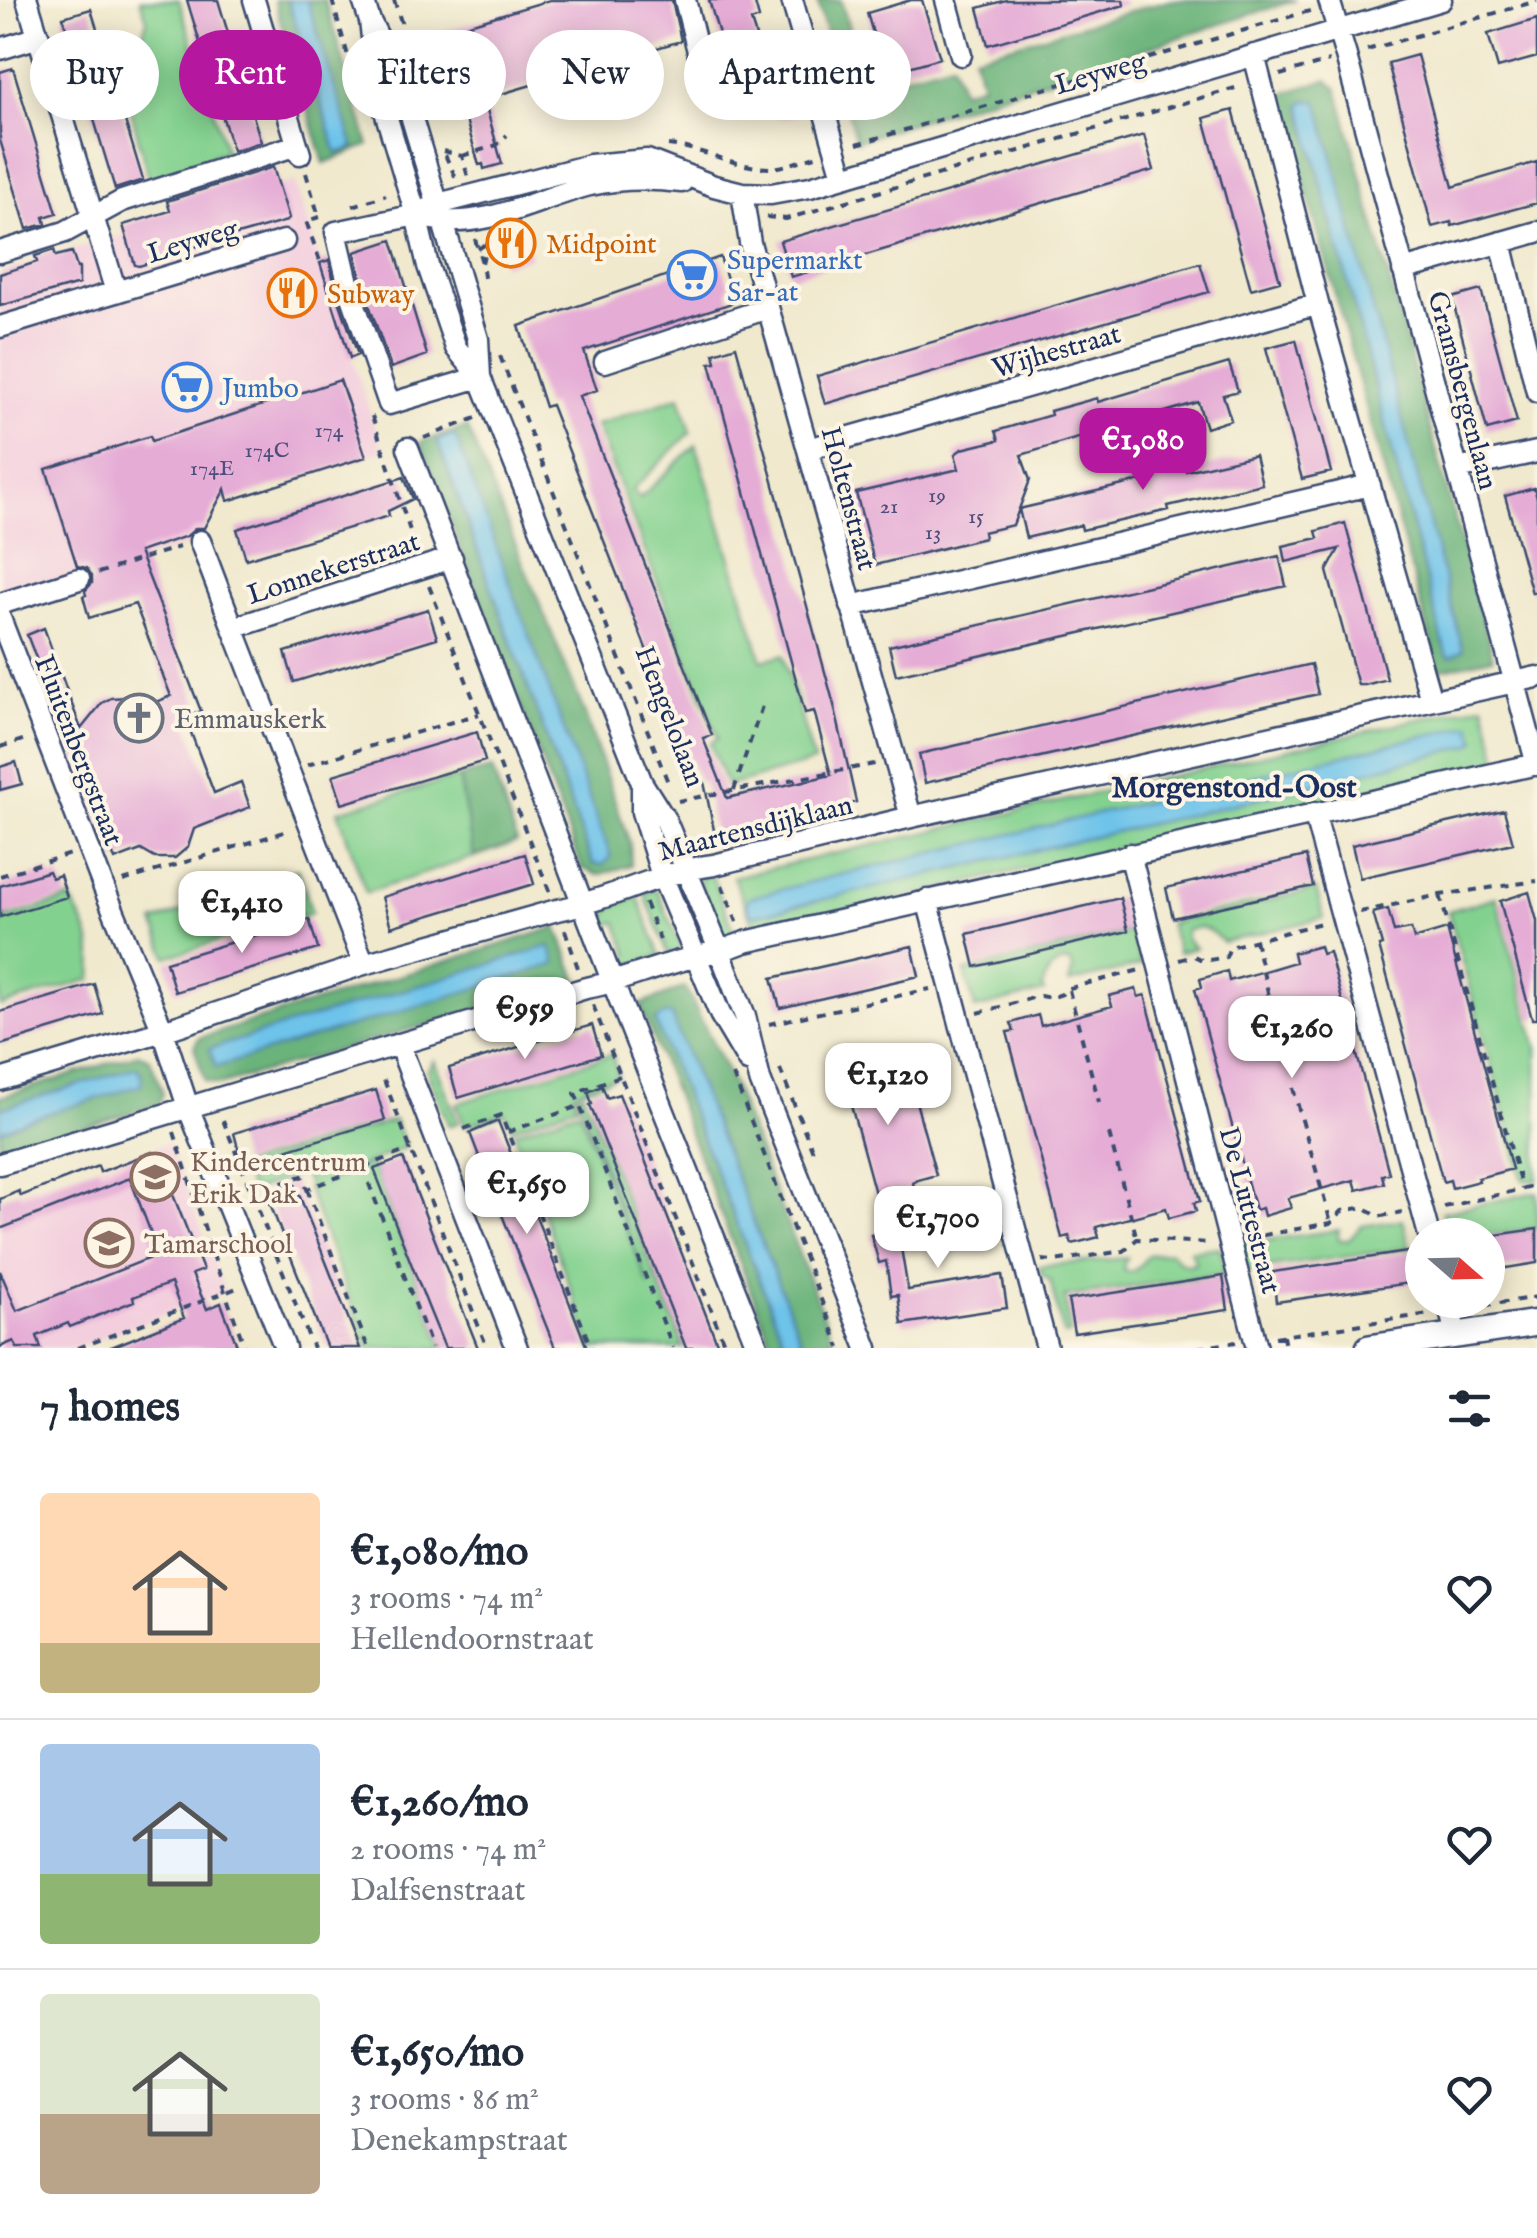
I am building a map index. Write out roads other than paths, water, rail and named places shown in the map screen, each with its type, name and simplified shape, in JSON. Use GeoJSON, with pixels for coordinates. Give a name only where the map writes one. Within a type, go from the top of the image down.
{"type":"FeatureCollection","features":[{"type":"Feature","properties":{"kind":"main road"},"geometry":{"type":"LineString","coordinates":[[1368,1348],[1443,1318]]}},
{"type":"Feature","properties":{"kind":"main road"},"geometry":{"type":"LineString","coordinates":[[1488,1318],[1537,1322]]}},
{"type":"Feature","properties":{"kind":"street","name":"Leyweg"},"geometry":{"type":"LineString","coordinates":[[27,0],[37,30]]}},
{"type":"Feature","properties":{"kind":"street"},"geometry":{"type":"LineString","coordinates":[[0,252],[96,222],[122,201],[298,150],[254,0]]}},
{"type":"Feature","properties":{"kind":"street","name":"Hengelolaan"},"geometry":{"type":"LineString","coordinates":[[364,0],[378,88],[428,266],[456,348],[480,377],[642,783],[666,822],[720,952],[744,1016],[760,1080],[867,1348]]}},
{"type":"Feature","properties":{"kind":"street"},"geometry":{"type":"LineString","coordinates":[[685,0],[693,30]]}},
{"type":"Feature","properties":{"kind":"street"},"geometry":{"type":"LineString","coordinates":[[792,0],[843,176]]}},
{"type":"Feature","properties":{"kind":"street"},"geometry":{"type":"LineString","coordinates":[[946,0],[961,55]]}},
{"type":"Feature","properties":{"kind":"street","name":"Leyweg"},"geometry":{"type":"LineString","coordinates":[[480,377],[389,404],[350,291],[336,232],[440,213],[590,165],[647,160],[742,193],[771,194],[810,186],[1441,0]]}},
{"type":"Feature","properties":{"kind":"street","name":"Gramsbergenlaan"},"geometry":{"type":"LineString","coordinates":[[1329,2],[1537,764]]}},
{"type":"Feature","properties":{"kind":"street","name":"Hengelolaan"},"geometry":{"type":"LineString","coordinates":[[370,21],[401,82],[478,339],[480,377]]}},
{"type":"Feature","properties":{"kind":"street"},"geometry":{"type":"LineString","coordinates":[[0,49],[30,40]]}},
{"type":"Feature","properties":{"kind":"street"},"geometry":{"type":"LineString","coordinates":[[1254,55],[1318,304],[1431,700]]}},
{"type":"Feature","properties":{"kind":"street","name":"Leyweg"},"geometry":{"type":"LineString","coordinates":[[65,120],[116,292]]}},
{"type":"Feature","properties":{"kind":"street","name":"Holtenstraat"},"geometry":{"type":"LineString","coordinates":[[742,193],[750,244],[911,818]]}},
{"type":"Feature","properties":{"kind":"street"},"geometry":{"type":"LineString","coordinates":[[1403,270],[1537,232]]}},
{"type":"Feature","properties":{"kind":"street","name":"Leyweg"},"geometry":{"type":"LineString","coordinates":[[0,327],[284,241]]}},
{"type":"Feature","properties":{"kind":"street"},"geometry":{"type":"LineString","coordinates":[[1501,242],[1537,392]]}},
{"type":"Feature","properties":{"kind":"street","name":"Wijhestraat"},"geometry":{"type":"LineString","coordinates":[[808,448],[1318,304]]}},
{"type":"Feature","properties":{"kind":"street"},"geometry":{"type":"LineString","coordinates":[[605,362],[768,308]]}},
{"type":"Feature","properties":{"kind":"street"},"geometry":{"type":"LineString","coordinates":[[412,444],[613,983],[758,1348]]}},
{"type":"Feature","properties":{"kind":"street"},"geometry":{"type":"LineString","coordinates":[[1458,469],[1537,452]]}},
{"type":"Feature","properties":{"kind":"street"},"geometry":{"type":"LineString","coordinates":[[851,606],[1370,485]]}},
{"type":"Feature","properties":{"kind":"street"},"geometry":{"type":"LineString","coordinates":[[200,541],[232,628]]}},
{"type":"Feature","properties":{"kind":"street","name":"Lonnekerstraat"},"geometry":{"type":"LineString","coordinates":[[364,964],[232,628],[452,558]]}},
{"type":"Feature","properties":{"kind":"street"},"geometry":{"type":"LineString","coordinates":[[0,604],[79,579]]}},
{"type":"Feature","properties":{"kind":"street","name":"Fluitenbergstraat"},"geometry":{"type":"LineString","coordinates":[[0,618],[163,1031],[178,1110],[258,1280],[285,1348]]}},
{"type":"Feature","properties":{"kind":"street","name":"Maartensdijklaan"},"geometry":{"type":"LineString","coordinates":[[0,1080],[364,964],[584,905],[685,868],[714,865],[1537,677]]}},
{"type":"Feature","properties":{"kind":"street"},"geometry":{"type":"LineString","coordinates":[[0,1164],[745,942],[1537,764]]}},
{"type":"Feature","properties":{"kind":"street","name":"Hengelolaan"},"geometry":{"type":"LineString","coordinates":[[642,783],[642,812],[662,876],[720,1014],[760,1080]]}},
{"type":"Feature","properties":{"kind":"street"},"geometry":{"type":"LineString","coordinates":[[1314,812],[1424,1218]]}},
{"type":"Feature","properties":{"kind":"street","name":"De Luttestraat"},"geometry":{"type":"LineString","coordinates":[[1130,854],[1256,1344]]}},
{"type":"Feature","properties":{"kind":"street"},"geometry":{"type":"LineString","coordinates":[[927,900],[1047,1348]]}},
{"type":"Feature","properties":{"kind":"street"},"geometry":{"type":"LineString","coordinates":[[399,1044],[517,1348]]}},
{"type":"Feature","properties":{"kind":"water"},"geometry":{"type":"Polygon","coordinates":[[[288,0],[307,0],[317,30],[298,30],[288,0]]]}},
{"type":"Feature","properties":{"kind":"water"},"geometry":{"type":"Polygon","coordinates":[[[322,47],[354,148],[337,153],[322,106],[322,47]]]}},
{"type":"Feature","properties":{"kind":"water"},"geometry":{"type":"Polygon","coordinates":[[[1318,101],[1463,650],[1450,657],[1301,105],[1318,101]]]}},
{"type":"Feature","properties":{"kind":"water"},"geometry":{"type":"Polygon","coordinates":[[[455,435],[611,857],[603,865],[593,864],[437,440],[455,435]]]}},
{"type":"Feature","properties":{"kind":"water"},"geometry":{"type":"Polygon","coordinates":[[[1471,725],[1476,740],[1472,745],[752,916],[747,906],[748,898],[827,878],[1471,725]]]}},
{"type":"Feature","properties":{"kind":"water"},"geometry":{"type":"Polygon","coordinates":[[[550,946],[556,964],[216,1067],[209,1049],[550,946]]]}},
{"type":"Feature","properties":{"kind":"water"},"geometry":{"type":"Polygon","coordinates":[[[671,1015],[804,1348],[787,1348],[655,1021],[671,1015]]]}},
{"type":"Feature","properties":{"kind":"water"},"geometry":{"type":"Polygon","coordinates":[[[137,1067],[141,1085],[0,1131],[0,1109],[137,1067]]]}},
{"type":"Feature","properties":{"kind":"place","name":"Midpoint"},"geometry":{"type":"Point","coordinates":[511,243]}},
{"type":"Feature","properties":{"kind":"place","name":"Supermarkt Sar-at"},"geometry":{"type":"Point","coordinates":[692,275]}},
{"type":"Feature","properties":{"kind":"place","name":"Subway"},"geometry":{"type":"Point","coordinates":[292,293]}},
{"type":"Feature","properties":{"kind":"place","name":"Jumbo"},"geometry":{"type":"Point","coordinates":[187,387]}},
{"type":"Feature","properties":{"kind":"place","name":"Emmauskerk"},"geometry":{"type":"Point","coordinates":[139,718]}},
{"type":"Feature","properties":{"kind":"place","name":"Kindercentrum Erik Dak"},"geometry":{"type":"Point","coordinates":[155,1177]}},
{"type":"Feature","properties":{"kind":"place","name":"Tamarschool"},"geometry":{"type":"Point","coordinates":[109,1243]}},
{"type":"Feature","properties":{"kind":"district","name":"Morgenstond-Oost"},"geometry":{"type":"Point","coordinates":[1234,787]}}]}
